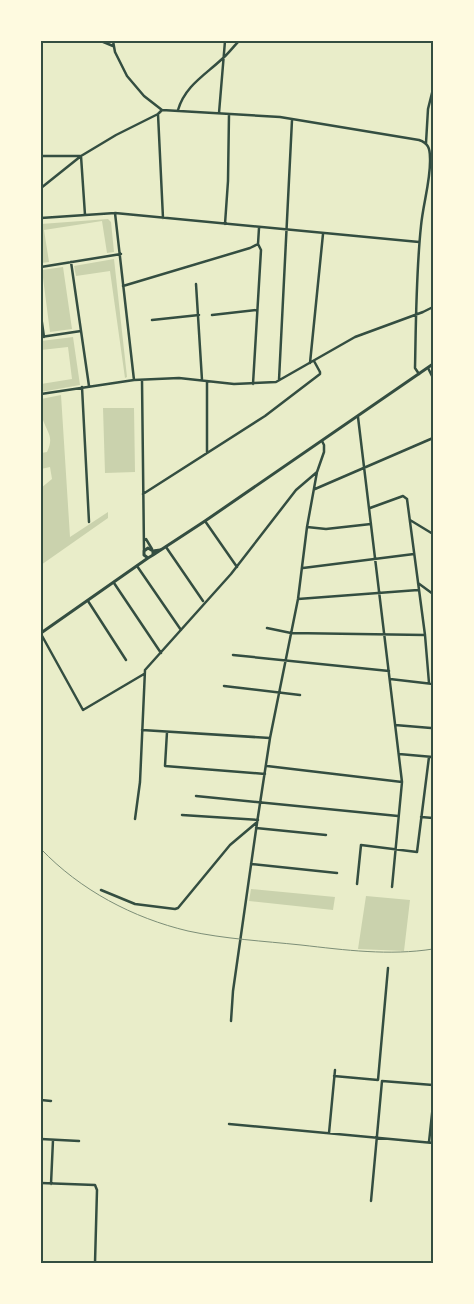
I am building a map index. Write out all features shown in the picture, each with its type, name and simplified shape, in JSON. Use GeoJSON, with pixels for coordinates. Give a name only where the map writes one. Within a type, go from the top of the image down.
{"type":"FeatureCollection","features":[{"type":"Feature","properties":{"kind":"street"},"geometry":{"type":"LineString","coordinates":[[41,42],[47,41]]}},
{"type":"Feature","properties":{"kind":"street"},"geometry":{"type":"LineString","coordinates":[[101,41],[113,46]]}},
{"type":"Feature","properties":{"kind":"street"},"geometry":{"type":"LineString","coordinates":[[113,41],[113,46],[122,66],[136,87],[150,102],[162,110],[292,120],[426,142]]}},
{"type":"Feature","properties":{"kind":"street"},"geometry":{"type":"LineString","coordinates":[[219,113],[225,41]]}},
{"type":"Feature","properties":{"kind":"street"},"geometry":{"type":"LineString","coordinates":[[177,110],[190,86],[224,58],[239,41]]}},
{"type":"Feature","properties":{"kind":"street"},"geometry":{"type":"LineString","coordinates":[[418,374],[415,368],[419,242],[431,158],[426,142],[428,109],[433,89]]}},
{"type":"Feature","properties":{"kind":"street"},"geometry":{"type":"LineString","coordinates":[[41,188],[81,156],[116,135],[158,114],[162,110]]}},
{"type":"Feature","properties":{"kind":"street"},"geometry":{"type":"LineString","coordinates":[[158,114],[162,218]]}},
{"type":"Feature","properties":{"kind":"street"},"geometry":{"type":"LineString","coordinates":[[225,224],[229,114]]}},
{"type":"Feature","properties":{"kind":"street"},"geometry":{"type":"LineString","coordinates":[[279,380],[292,120]]}},
{"type":"Feature","properties":{"kind":"street"},"geometry":{"type":"LineString","coordinates":[[41,156],[81,156]]}},
{"type":"Feature","properties":{"kind":"street"},"geometry":{"type":"LineString","coordinates":[[81,156],[85,215]]}},
{"type":"Feature","properties":{"kind":"street"},"geometry":{"type":"LineString","coordinates":[[115,213],[134,380]]}},
{"type":"Feature","properties":{"kind":"street"},"geometry":{"type":"LineString","coordinates":[[41,218],[115,213],[419,242]]}},
{"type":"Feature","properties":{"kind":"street"},"geometry":{"type":"LineString","coordinates":[[253,384],[261,250],[258,244],[259,228]]}},
{"type":"Feature","properties":{"kind":"street"},"geometry":{"type":"LineString","coordinates":[[310,363],[323,234]]}},
{"type":"Feature","properties":{"kind":"street"},"geometry":{"type":"LineString","coordinates":[[123,286],[258,244]]}},
{"type":"Feature","properties":{"kind":"street"},"geometry":{"type":"LineString","coordinates":[[41,267],[121,254]]}},
{"type":"Feature","properties":{"kind":"street"},"geometry":{"type":"LineString","coordinates":[[71,262],[89,386]]}},
{"type":"Feature","properties":{"kind":"street"},"geometry":{"type":"LineString","coordinates":[[196,284],[202,380]]}},
{"type":"Feature","properties":{"kind":"street"},"geometry":{"type":"LineString","coordinates":[[41,394],[134,380],[173,378],[253,384],[279,380],[355,337],[433,307]]}},
{"type":"Feature","properties":{"kind":"street"},"geometry":{"type":"LineString","coordinates":[[212,315],[257,310]]}},
{"type":"Feature","properties":{"kind":"street"},"geometry":{"type":"LineString","coordinates":[[41,316],[43,337],[81,331]]}},
{"type":"Feature","properties":{"kind":"street"},"geometry":{"type":"LineString","coordinates":[[152,320],[199,316]]}},
{"type":"Feature","properties":{"kind":"street"},"geometry":{"type":"LineString","coordinates":[[143,494],[266,416],[320,374],[314,361]]}},
{"type":"Feature","properties":{"kind":"street"},"geometry":{"type":"LineString","coordinates":[[144,674],[83,710],[41,633],[114,583],[148,558],[153,552],[161,550],[206,521],[433,364]]}},
{"type":"Feature","properties":{"kind":"street"},"geometry":{"type":"LineString","coordinates":[[428,368],[433,378]]}},
{"type":"Feature","properties":{"kind":"street"},"geometry":{"type":"LineString","coordinates":[[142,380],[144,553],[148,558]]}},
{"type":"Feature","properties":{"kind":"street"},"geometry":{"type":"LineString","coordinates":[[207,453],[208,381]]}},
{"type":"Feature","properties":{"kind":"street"},"geometry":{"type":"LineString","coordinates":[[82,387],[89,522]]}},
{"type":"Feature","properties":{"kind":"street"},"geometry":{"type":"LineString","coordinates":[[358,417],[400,754],[402,782],[392,887]]}},
{"type":"Feature","properties":{"kind":"street"},"geometry":{"type":"LineString","coordinates":[[315,489],[433,438]]}},
{"type":"Feature","properties":{"kind":"street"},"geometry":{"type":"LineString","coordinates":[[231,1021],[233,992],[270,738],[298,600],[307,527],[324,452],[322,442]]}},
{"type":"Feature","properties":{"kind":"street"},"geometry":{"type":"LineString","coordinates":[[135,819],[140,782],[145,670],[237,567],[292,496],[309,478],[318,472]]}},
{"type":"Feature","properties":{"kind":"street"},"geometry":{"type":"LineString","coordinates":[[370,508],[403,496],[407,499],[425,635],[429,684]]}},
{"type":"Feature","properties":{"kind":"street"},"geometry":{"type":"LineString","coordinates":[[410,520],[433,534]]}},
{"type":"Feature","properties":{"kind":"street"},"geometry":{"type":"LineString","coordinates":[[206,521],[237,567]]}},
{"type":"Feature","properties":{"kind":"street"},"geometry":{"type":"LineString","coordinates":[[307,527],[326,529],[371,524]]}},
{"type":"Feature","properties":{"kind":"street"},"geometry":{"type":"LineString","coordinates":[[145,538],[153,552]]}},
{"type":"Feature","properties":{"kind":"street"},"geometry":{"type":"LineString","coordinates":[[166,547],[203,602]]}},
{"type":"Feature","properties":{"kind":"street"},"geometry":{"type":"LineString","coordinates":[[137,566],[148,548],[153,552]]}},
{"type":"Feature","properties":{"kind":"street"},"geometry":{"type":"LineString","coordinates":[[303,568],[414,554]]}},
{"type":"Feature","properties":{"kind":"street"},"geometry":{"type":"LineString","coordinates":[[137,566],[182,630]]}},
{"type":"Feature","properties":{"kind":"street"},"geometry":{"type":"LineString","coordinates":[[114,583],[161,653]]}},
{"type":"Feature","properties":{"kind":"street"},"geometry":{"type":"LineString","coordinates":[[417,583],[433,594]]}},
{"type":"Feature","properties":{"kind":"street"},"geometry":{"type":"LineString","coordinates":[[298,600],[418,590]]}},
{"type":"Feature","properties":{"kind":"street"},"geometry":{"type":"LineString","coordinates":[[88,601],[126,660]]}},
{"type":"Feature","properties":{"kind":"street"},"geometry":{"type":"LineString","coordinates":[[266,628],[291,633],[425,635]]}},
{"type":"Feature","properties":{"kind":"street"},"geometry":{"type":"LineString","coordinates":[[233,655],[389,671]]}},
{"type":"Feature","properties":{"kind":"street"},"geometry":{"type":"LineString","coordinates":[[428,669],[433,670]]}},
{"type":"Feature","properties":{"kind":"street"},"geometry":{"type":"LineString","coordinates":[[390,680],[433,684]]}},
{"type":"Feature","properties":{"kind":"street"},"geometry":{"type":"LineString","coordinates":[[224,686],[300,695]]}},
{"type":"Feature","properties":{"kind":"street"},"geometry":{"type":"LineString","coordinates":[[395,725],[431,728]]}},
{"type":"Feature","properties":{"kind":"street"},"geometry":{"type":"LineString","coordinates":[[142,730],[270,738]]}},
{"type":"Feature","properties":{"kind":"street"},"geometry":{"type":"LineString","coordinates":[[167,732],[165,766],[265,774]]}},
{"type":"Feature","properties":{"kind":"street"},"geometry":{"type":"LineString","coordinates":[[356,884],[360,846],[417,852],[431,757],[400,754]]}},
{"type":"Feature","properties":{"kind":"street"},"geometry":{"type":"LineString","coordinates":[[267,766],[402,782]]}},
{"type":"Feature","properties":{"kind":"street"},"geometry":{"type":"LineString","coordinates":[[196,796],[399,816]]}},
{"type":"Feature","properties":{"kind":"street"},"geometry":{"type":"LineString","coordinates":[[182,815],[257,821]]}},
{"type":"Feature","properties":{"kind":"street"},"geometry":{"type":"LineString","coordinates":[[421,817],[433,818]]}},
{"type":"Feature","properties":{"kind":"street"},"geometry":{"type":"LineString","coordinates":[[101,890],[135,904],[178,908],[230,845],[257,821]]}},
{"type":"Feature","properties":{"kind":"street"},"geometry":{"type":"LineString","coordinates":[[256,828],[326,835]]}},
{"type":"Feature","properties":{"kind":"street"},"geometry":{"type":"LineString","coordinates":[[251,864],[337,873]]}},
{"type":"Feature","properties":{"kind":"street"},"geometry":{"type":"LineString","coordinates":[[371,1201],[388,968]]}},
{"type":"Feature","properties":{"kind":"street"},"geometry":{"type":"LineString","coordinates":[[329,1134],[335,1070]]}},
{"type":"Feature","properties":{"kind":"street"},"geometry":{"type":"LineString","coordinates":[[334,1076],[433,1085]]}},
{"type":"Feature","properties":{"kind":"street"},"geometry":{"type":"LineString","coordinates":[[41,1100],[52,1101]]}},
{"type":"Feature","properties":{"kind":"street"},"geometry":{"type":"LineString","coordinates":[[229,1124],[431,1143],[433,1105]]}},
{"type":"Feature","properties":{"kind":"street"},"geometry":{"type":"LineString","coordinates":[[41,1139],[79,1140]]}},
{"type":"Feature","properties":{"kind":"street"},"geometry":{"type":"LineString","coordinates":[[51,1184],[52,1140]]}},
{"type":"Feature","properties":{"kind":"street"},"geometry":{"type":"LineString","coordinates":[[41,1183],[93,1185],[96,1187],[95,1263]]}},
{"type":"Feature","properties":{"kind":"green space"},"geometry":{"type":"Polygon","coordinates":[[[108,219],[111,222],[114,252],[107,253],[102,221],[44,230],[49,262],[41,263],[41,224],[108,219]]]}},
{"type":"Feature","properties":{"kind":"green space"},"geometry":{"type":"Polygon","coordinates":[[[114,259],[127,377],[125,378],[110,271],[76,276],[74,266],[114,259]]]}},
{"type":"Feature","properties":{"kind":"green space"},"geometry":{"type":"Polygon","coordinates":[[[63,267],[72,329],[50,332],[42,270],[63,267]]]}},
{"type":"Feature","properties":{"kind":"green space"},"geometry":{"type":"Polygon","coordinates":[[[73,337],[80,385],[41,392],[41,384],[72,379],[68,347],[41,350],[41,341],[73,337]]]}},
{"type":"Feature","properties":{"kind":"green space"},"geometry":{"type":"Polygon","coordinates":[[[61,395],[70,537],[108,512],[108,518],[41,565],[41,488],[52,479],[50,467],[41,469],[41,453],[47,452],[50,439],[42,417],[41,399],[61,395]]]}},
{"type":"Feature","properties":{"kind":"green space"},"geometry":{"type":"Polygon","coordinates":[[[103,408],[134,408],[135,472],[105,473],[103,408]]]}},
{"type":"Feature","properties":{"kind":"green space"},"geometry":{"type":"Polygon","coordinates":[[[251,889],[335,897],[333,910],[249,901],[251,889]]]}},
{"type":"Feature","properties":{"kind":"green space"},"geometry":{"type":"Polygon","coordinates":[[[366,896],[410,900],[404,951],[358,949],[366,896]]]}},
{"type":"Feature","properties":{"kind":"railway"},"geometry":{"type":"LineString","coordinates":[[41,849],[56,864],[90,890],[147,918],[188,931],[230,938],[350,950],[400,952],[433,949]]}}]}
